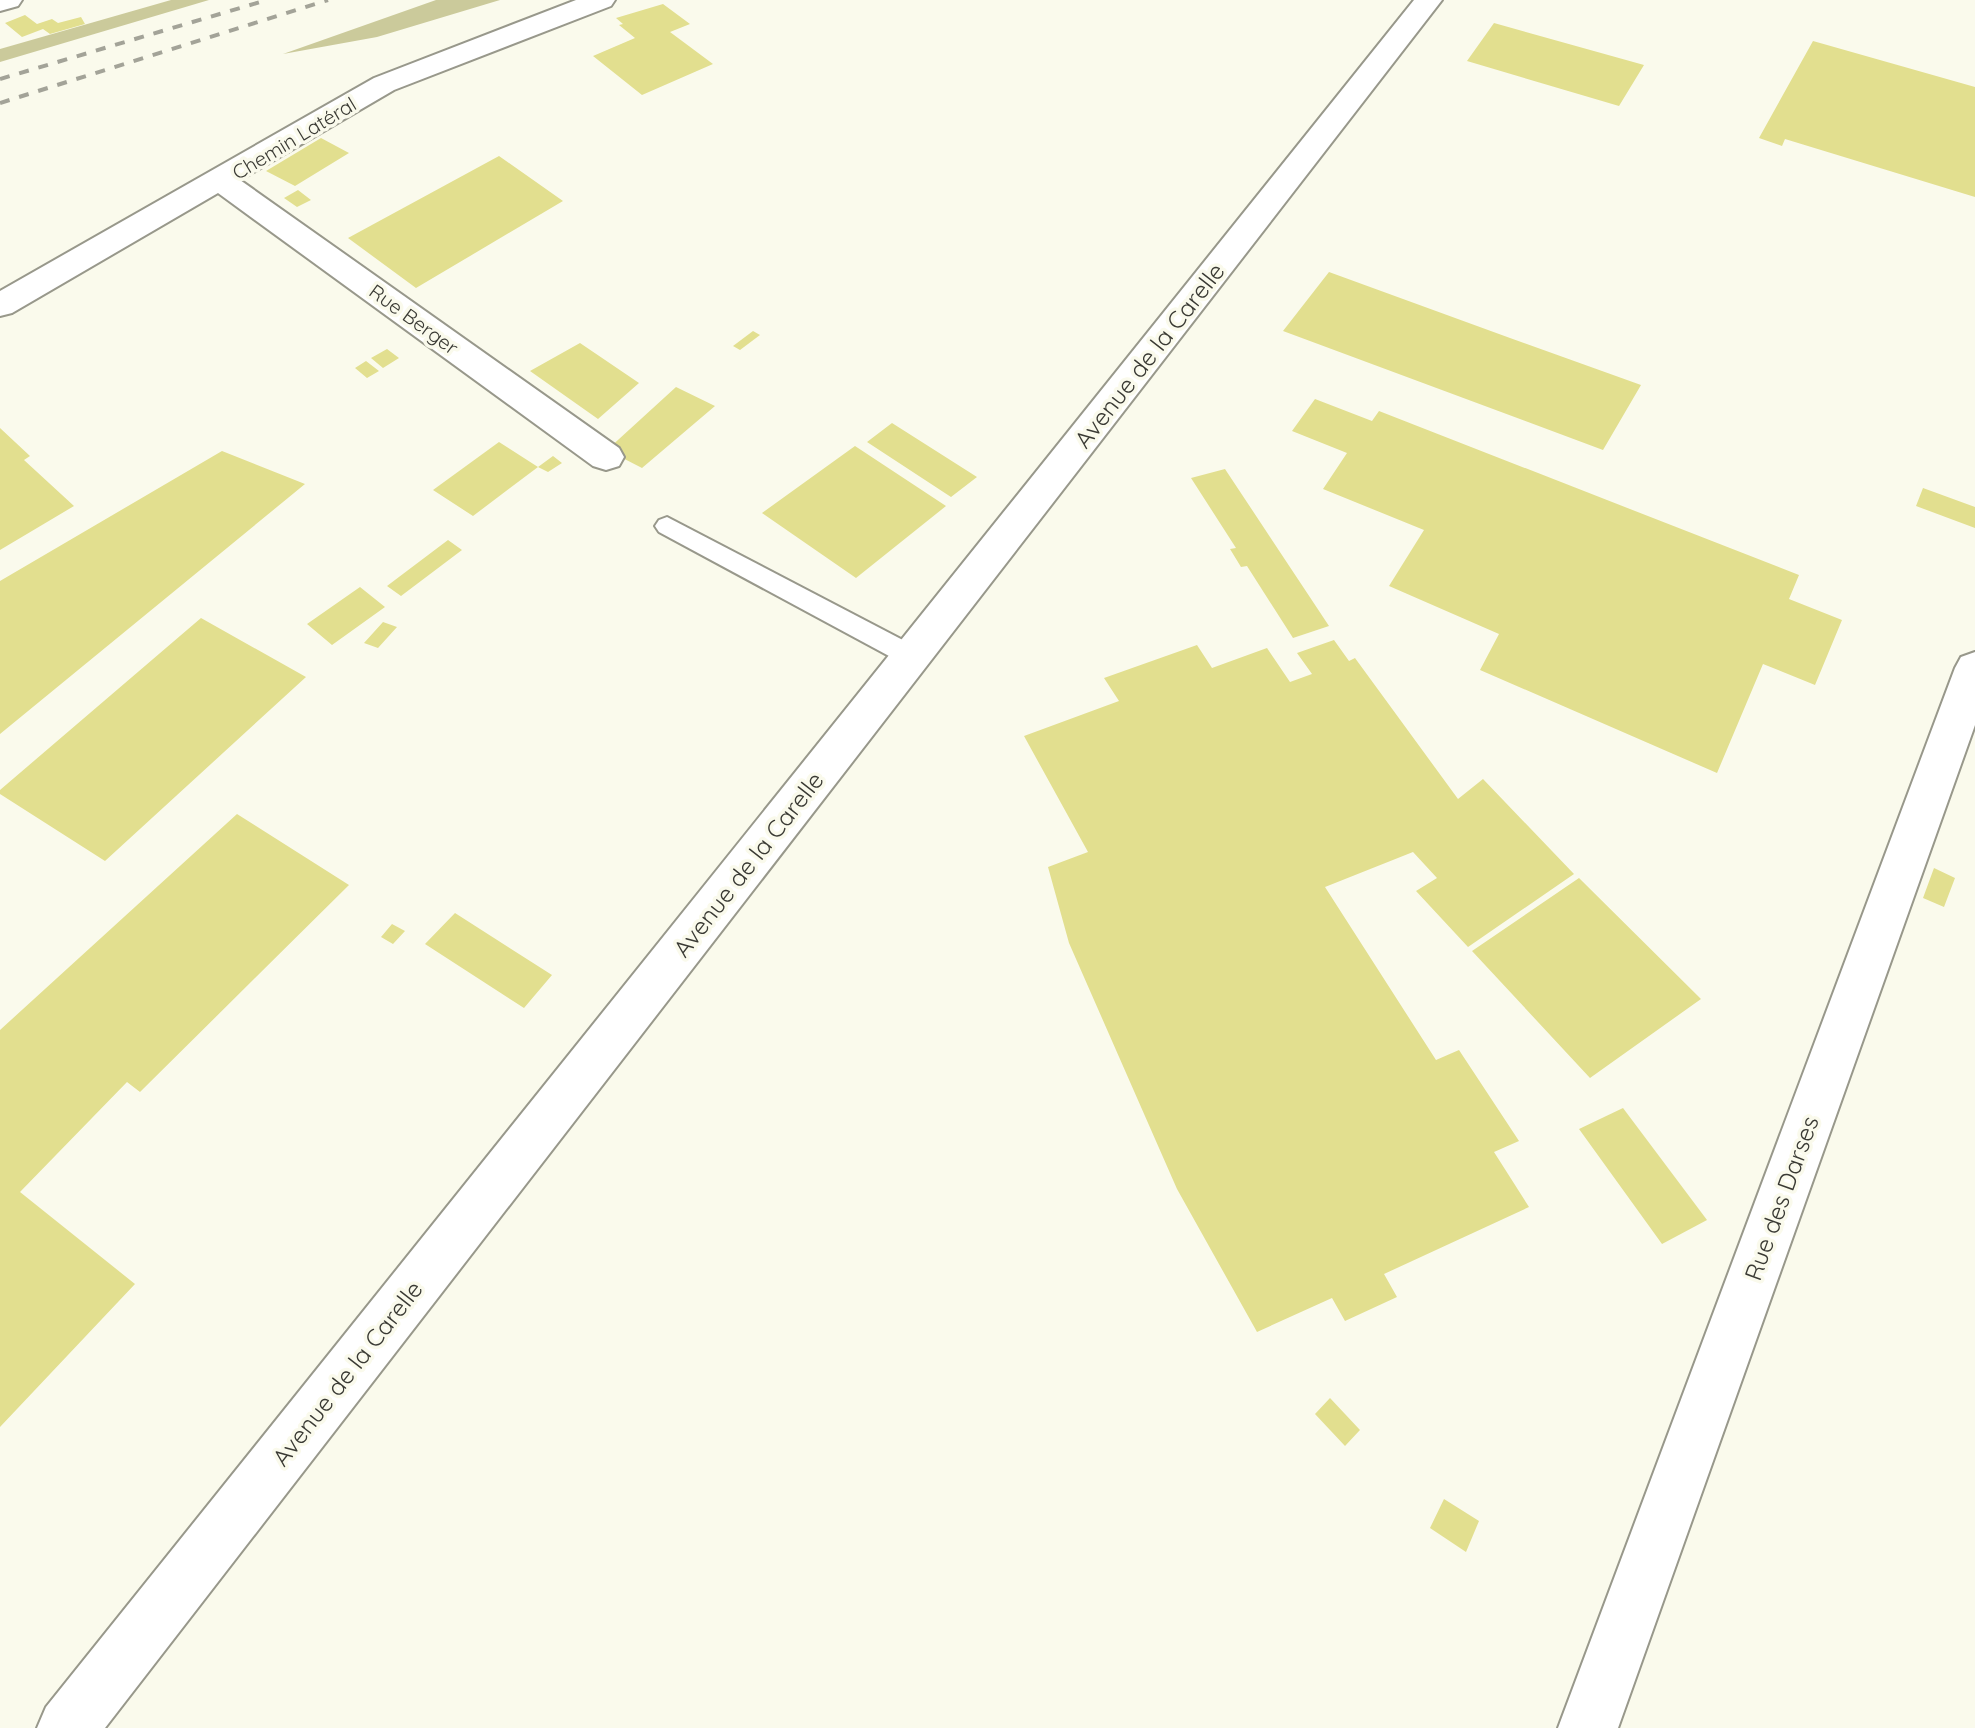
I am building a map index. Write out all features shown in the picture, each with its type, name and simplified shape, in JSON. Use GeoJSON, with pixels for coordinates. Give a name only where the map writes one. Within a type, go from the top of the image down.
{"type":"FeatureCollection","features":[{"type":"Feature","properties":{"kind":"street"},"geometry":{"type":"LineString","coordinates":[[0,3],[8,0]]}},
{"type":"Feature","properties":{"kind":"street","name":"Chemin Latéral"},"geometry":{"type":"LineString","coordinates":[[0,305],[222,181],[384,84],[601,0]]}},
{"type":"Feature","properties":{"kind":"street","name":"Avenue de la Carelle"},"geometry":{"type":"LineString","coordinates":[[67,1728],[1428,0]]}},
{"type":"Feature","properties":{"kind":"street","name":"Rue Berger"},"geometry":{"type":"LineString","coordinates":[[222,181],[606,457]]}},
{"type":"Feature","properties":{"kind":"street","name":"Rue des Darses"},"geometry":{"type":"LineString","coordinates":[[1588,1728],[1975,668]]}},
{"type":"Feature","properties":{"kind":"lane"},"geometry":{"type":"LineString","coordinates":[[667,526],[911,656]]}},
{"type":"Feature","properties":{"kind":"green space"},"geometry":{"type":"Polygon","coordinates":[[[171,0],[209,0],[0,62],[0,49],[171,0]]]}},
{"type":"Feature","properties":{"kind":"green space"},"geometry":{"type":"Polygon","coordinates":[[[436,0],[500,0],[377,37],[283,54],[436,0]]]}},
{"type":"Feature","properties":{"kind":"building"},"geometry":{"type":"Polygon","coordinates":[[[663,4],[690,24],[670,32],[713,64],[642,95],[593,56],[635,38],[619,25],[623,24],[616,18],[663,4]]]}},
{"type":"Feature","properties":{"kind":"building"},"geometry":{"type":"Polygon","coordinates":[[[25,15],[37,24],[52,19],[58,23],[81,17],[85,24],[50,34],[43,29],[22,37],[5,23],[25,15]]]}},
{"type":"Feature","properties":{"kind":"building"},"geometry":{"type":"Polygon","coordinates":[[[1494,23],[1644,65],[1619,106],[1467,61],[1494,23]]]}},
{"type":"Feature","properties":{"kind":"building"},"geometry":{"type":"Polygon","coordinates":[[[1813,41],[1975,87],[1975,197],[1785,139],[1782,146],[1759,138],[1813,41]]]}},
{"type":"Feature","properties":{"kind":"building"},"geometry":{"type":"Polygon","coordinates":[[[321,138],[349,153],[295,186],[266,171],[321,138]]]}},
{"type":"Feature","properties":{"kind":"building"},"geometry":{"type":"Polygon","coordinates":[[[499,156],[563,201],[416,288],[348,238],[499,156]]]}},
{"type":"Feature","properties":{"kind":"building"},"geometry":{"type":"Polygon","coordinates":[[[298,190],[311,200],[297,207],[284,198],[298,190]]]}},
{"type":"Feature","properties":{"kind":"building"},"geometry":{"type":"Polygon","coordinates":[[[1329,272],[1641,385],[1603,450],[1283,331],[1329,272]]]}},
{"type":"Feature","properties":{"kind":"building"},"geometry":{"type":"Polygon","coordinates":[[[753,331],[760,335],[740,350],[733,346],[753,331]]]}},
{"type":"Feature","properties":{"kind":"building"},"geometry":{"type":"Polygon","coordinates":[[[580,343],[639,383],[598,419],[530,371],[580,343]]]}},
{"type":"Feature","properties":{"kind":"building"},"geometry":{"type":"Polygon","coordinates":[[[387,349],[399,358],[383,368],[371,358],[387,349]]]}},
{"type":"Feature","properties":{"kind":"building"},"geometry":{"type":"Polygon","coordinates":[[[366,361],[379,371],[367,378],[355,368],[366,361]]]}},
{"type":"Feature","properties":{"kind":"building"},"geometry":{"type":"Polygon","coordinates":[[[676,387],[715,406],[642,468],[607,450],[676,387]]]}},
{"type":"Feature","properties":{"kind":"building"},"geometry":{"type":"Polygon","coordinates":[[[1315,399],[1372,421],[1379,411],[1799,575],[1789,599],[1842,620],[1815,685],[1763,664],[1717,773],[1480,670],[1499,634],[1389,586],[1424,530],[1323,489],[1347,453],[1292,431],[1315,399]]]}},
{"type":"Feature","properties":{"kind":"building"},"geometry":{"type":"Polygon","coordinates":[[[892,423],[977,477],[951,497],[867,442],[892,423]]]}},
{"type":"Feature","properties":{"kind":"building"},"geometry":{"type":"Polygon","coordinates":[[[0,428],[30,456],[24,460],[74,506],[0,550],[0,428]]]}},
{"type":"Feature","properties":{"kind":"building"},"geometry":{"type":"Polygon","coordinates":[[[499,442],[538,467],[473,516],[433,490],[499,442]]]}},
{"type":"Feature","properties":{"kind":"building"},"geometry":{"type":"Polygon","coordinates":[[[855,446],[946,506],[856,578],[762,513],[855,446]]]}},
{"type":"Feature","properties":{"kind":"building"},"geometry":{"type":"Polygon","coordinates":[[[222,451],[305,484],[0,734],[0,581],[222,451]]]}},
{"type":"Feature","properties":{"kind":"building"},"geometry":{"type":"Polygon","coordinates":[[[553,456],[562,463],[548,472],[538,467],[553,456]]]}},
{"type":"Feature","properties":{"kind":"building"},"geometry":{"type":"Polygon","coordinates":[[[1225,469],[1329,626],[1293,638],[1247,566],[1241,567],[1230,549],[1236,548],[1191,478],[1225,469]]]}},
{"type":"Feature","properties":{"kind":"building"},"geometry":{"type":"Polygon","coordinates":[[[1923,488],[1975,507],[1975,528],[1916,506],[1923,488]]]}},
{"type":"Feature","properties":{"kind":"building"},"geometry":{"type":"Polygon","coordinates":[[[448,540],[462,550],[401,596],[387,586],[448,540]]]}},
{"type":"Feature","properties":{"kind":"building"},"geometry":{"type":"Polygon","coordinates":[[[360,587],[385,607],[332,645],[307,624],[360,587]]]}},
{"type":"Feature","properties":{"kind":"building"},"geometry":{"type":"Polygon","coordinates":[[[201,618],[306,677],[105,861],[0,794],[0,790],[201,618]]]}},
{"type":"Feature","properties":{"kind":"building"},"geometry":{"type":"Polygon","coordinates":[[[383,622],[397,627],[378,648],[364,643],[383,622]]]}},
{"type":"Feature","properties":{"kind":"building"},"geometry":{"type":"Polygon","coordinates":[[[1334,640],[1349,661],[1355,658],[1458,799],[1483,779],[1574,874],[1468,947],[1416,891],[1437,878],[1413,852],[1325,887],[1436,1060],[1459,1050],[1519,1141],[1494,1152],[1529,1207],[1384,1274],[1397,1297],[1345,1321],[1332,1298],[1257,1332],[1177,1189],[1069,943],[1048,867],[1088,852],[1024,736],[1119,701],[1104,678],[1197,645],[1212,668],[1267,648],[1290,682],[1312,674],[1297,653],[1334,640]]]}},
{"type":"Feature","properties":{"kind":"building"},"geometry":{"type":"Polygon","coordinates":[[[237,814],[349,885],[140,1092],[127,1082],[20,1192],[135,1284],[0,1427],[0,1030],[237,814]]]}},
{"type":"Feature","properties":{"kind":"building"},"geometry":{"type":"Polygon","coordinates":[[[1934,868],[1955,878],[1944,907],[1923,898],[1934,868]]]}},
{"type":"Feature","properties":{"kind":"building"},"geometry":{"type":"Polygon","coordinates":[[[1579,878],[1701,999],[1590,1078],[1472,951],[1579,878]]]}},
{"type":"Feature","properties":{"kind":"building"},"geometry":{"type":"Polygon","coordinates":[[[455,913],[552,975],[524,1008],[425,944],[455,913]]]}},
{"type":"Feature","properties":{"kind":"building"},"geometry":{"type":"Polygon","coordinates":[[[392,924],[405,931],[393,944],[381,937],[392,924]]]}},
{"type":"Feature","properties":{"kind":"building"},"geometry":{"type":"Polygon","coordinates":[[[1623,1108],[1707,1220],[1662,1244],[1579,1129],[1623,1108]]]}},
{"type":"Feature","properties":{"kind":"building"},"geometry":{"type":"Polygon","coordinates":[[[1330,1398],[1360,1430],[1345,1446],[1315,1414],[1330,1398]]]}},
{"type":"Feature","properties":{"kind":"building"},"geometry":{"type":"Polygon","coordinates":[[[1444,1499],[1479,1521],[1466,1552],[1430,1528],[1444,1499]]]}},
{"type":"Feature","properties":{"kind":"railway"},"geometry":{"type":"LineString","coordinates":[[0,79],[267,0]]}},
{"type":"Feature","properties":{"kind":"railway"},"geometry":{"type":"LineString","coordinates":[[0,103],[328,0]]}}]}
